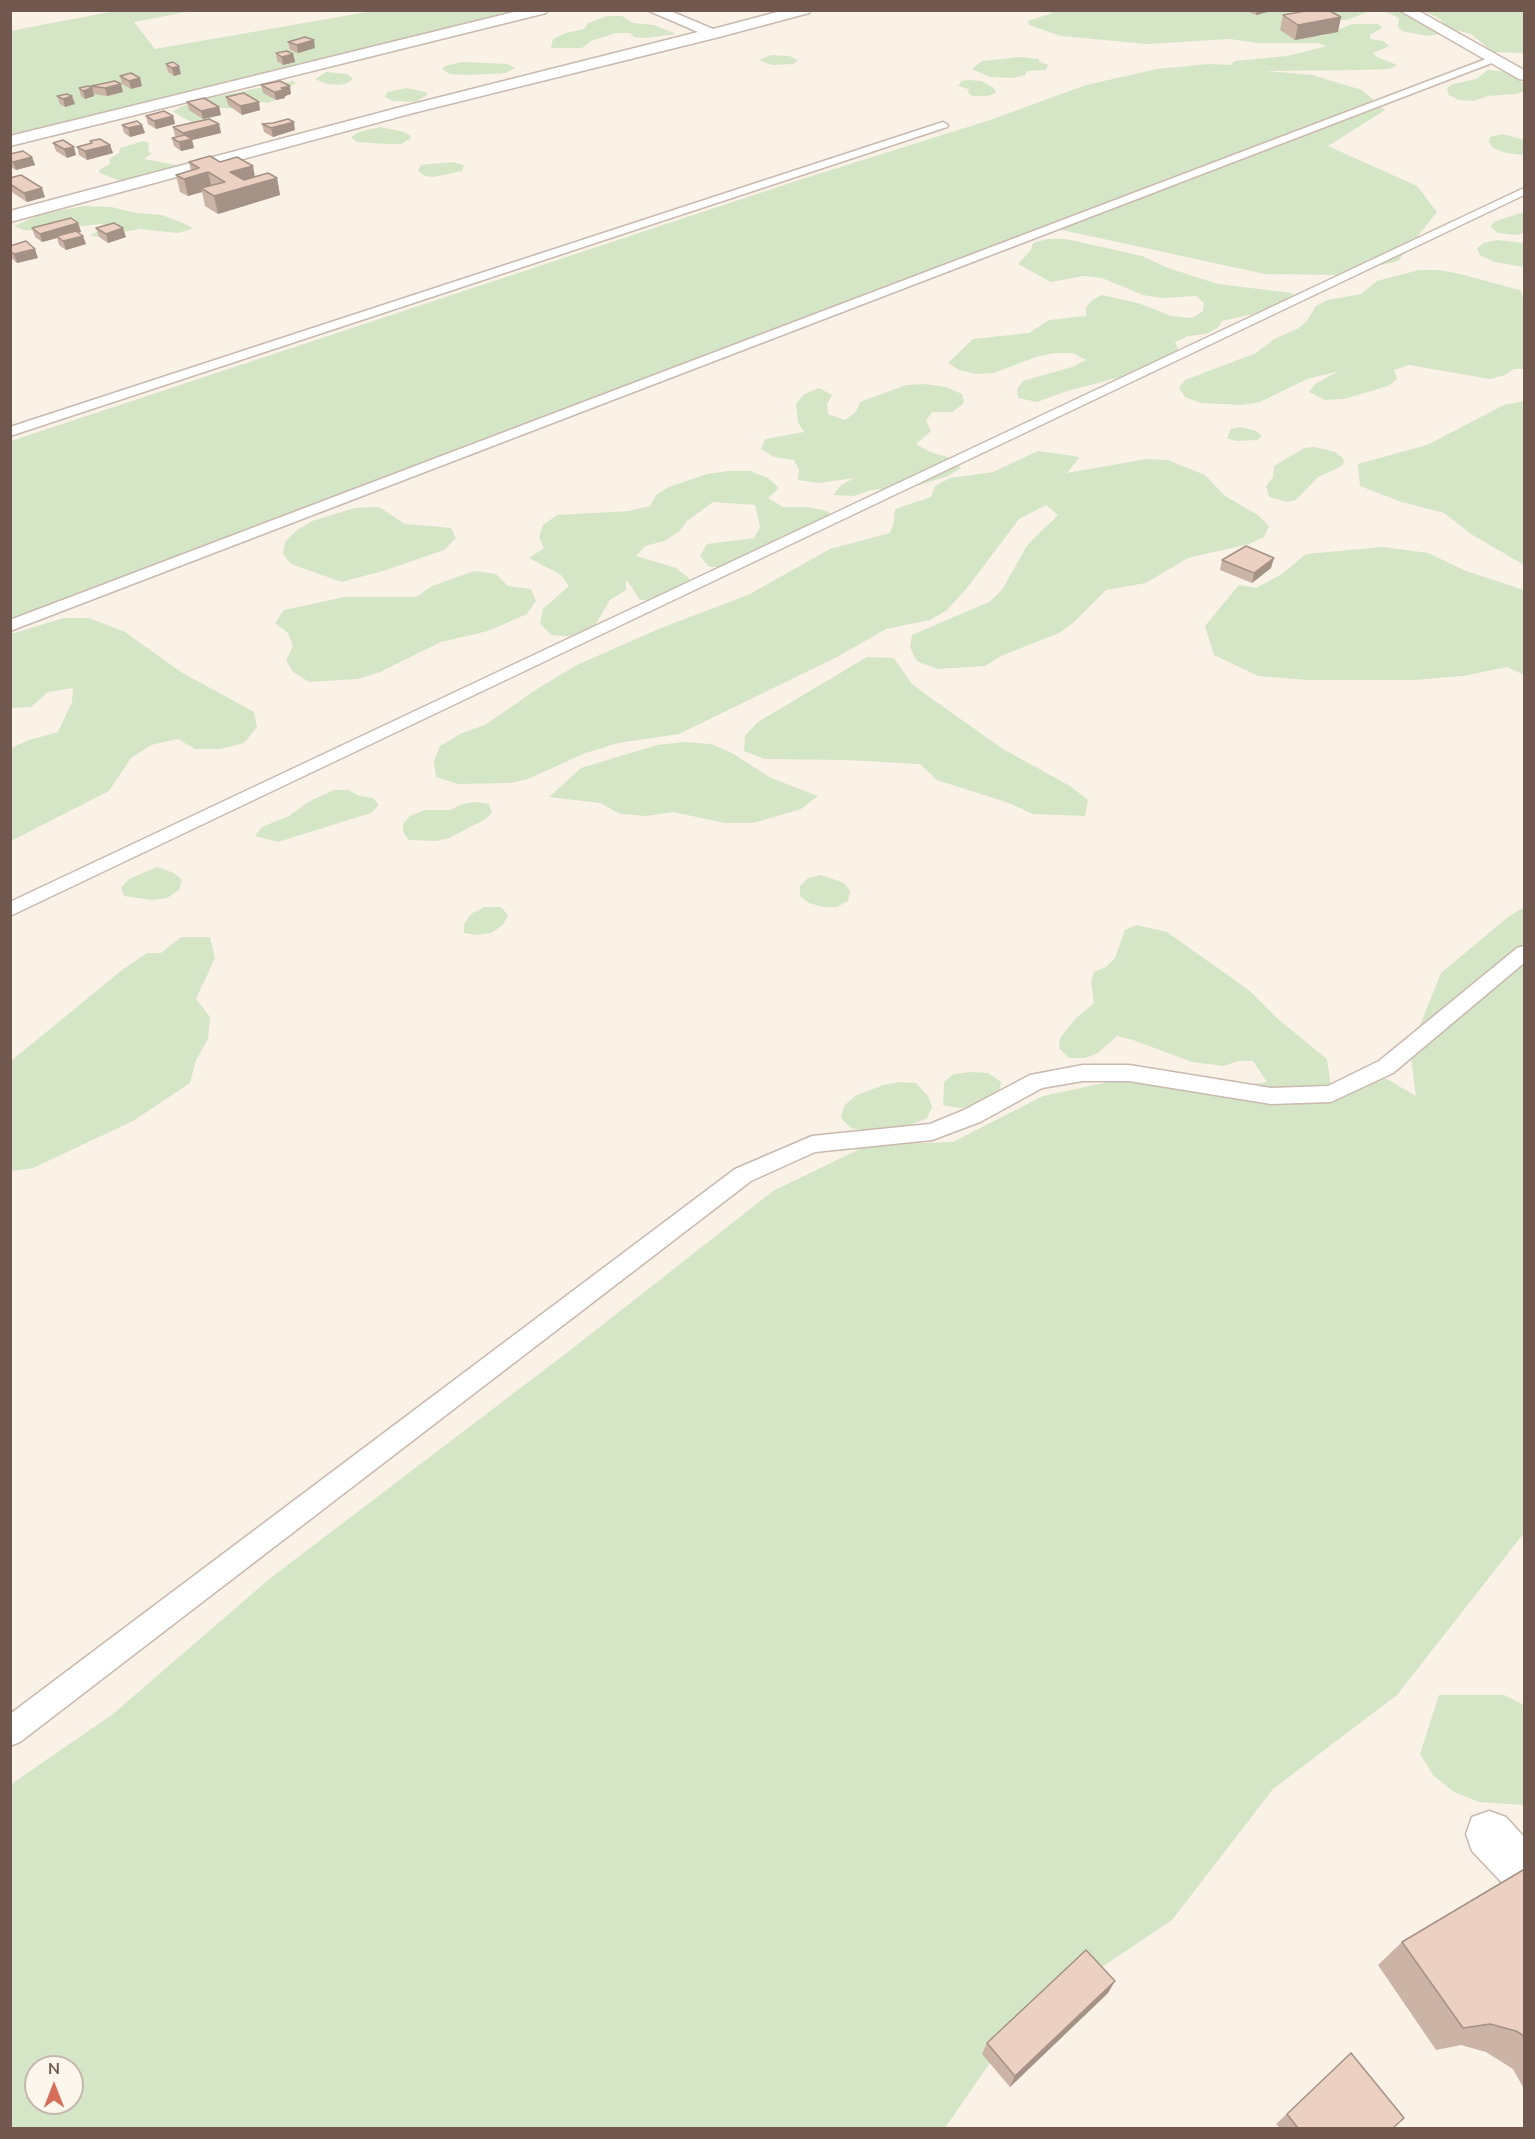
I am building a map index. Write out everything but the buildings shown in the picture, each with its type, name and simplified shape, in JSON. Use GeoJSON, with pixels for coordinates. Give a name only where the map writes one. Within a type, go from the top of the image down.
{"type":"FeatureCollection","features":[{"type":"Feature","properties":{"kind":"street"},"geometry":{"type":"LineString","coordinates":[[10,141],[541,10]]}},
{"type":"Feature","properties":{"kind":"street"},"geometry":{"type":"LineString","coordinates":[[654,10],[714,34]]}},
{"type":"Feature","properties":{"kind":"street"},"geometry":{"type":"LineString","coordinates":[[10,217],[407,110],[804,10]]}},
{"type":"Feature","properties":{"kind":"street"},"geometry":{"type":"LineString","coordinates":[[1406,10],[1524,76]]}},
{"type":"Feature","properties":{"kind":"street"},"geometry":{"type":"LineString","coordinates":[[1489,1834],[1524,1871]]}},
{"type":"Feature","properties":{"kind":"lane"},"geometry":{"type":"LineString","coordinates":[[10,626],[1494,59]]}},
{"type":"Feature","properties":{"kind":"lane"},"geometry":{"type":"LineString","coordinates":[[10,432],[943,125]]}},
{"type":"Feature","properties":{"kind":"lane"},"geometry":{"type":"LineString","coordinates":[[10,910],[1524,191]]}},
{"type":"Feature","properties":{"kind":"lane"},"geometry":{"type":"LineString","coordinates":[[10,1732],[743,1175],[812,1144],[932,1132],[972,1116],[1036,1081],[1083,1073],[1129,1073],[1270,1096],[1331,1094],[1386,1066],[1524,953]]}},
{"type":"Feature","properties":{"kind":"green space"},"geometry":{"type":"Polygon","coordinates":[[[115,11],[191,11],[134,22],[155,49],[373,11],[543,11],[11,139],[10,31],[115,11]]]}},
{"type":"Feature","properties":{"kind":"green space"},"geometry":{"type":"Polygon","coordinates":[[[1048,11],[1370,11],[1347,20],[1321,21],[1309,36],[1323,36],[1352,24],[1378,24],[1382,28],[1370,35],[1370,39],[1383,41],[1389,46],[1373,53],[1397,65],[1390,69],[1266,71],[1312,75],[1362,90],[1385,110],[1328,146],[1417,186],[1437,212],[1398,261],[1340,275],[1265,274],[1053,228],[11,620],[11,441],[796,181],[990,120],[1086,85],[1157,69],[1209,64],[1230,65],[1235,61],[1287,56],[1327,46],[1318,43],[1257,43],[1230,39],[1147,44],[1061,36],[1029,25],[1028,21],[1052,13],[1048,11]]]}},
{"type":"Feature","properties":{"kind":"green space"},"geometry":{"type":"Polygon","coordinates":[[[1384,11],[1412,11],[1438,30],[1439,34],[1428,36],[1402,31],[1398,27],[1399,18],[1384,11]]]}},
{"type":"Feature","properties":{"kind":"green space"},"geometry":{"type":"Polygon","coordinates":[[[1424,11],[1524,11],[1524,53],[1493,52],[1471,34],[1447,28],[1440,19],[1424,11]]]}},
{"type":"Feature","properties":{"kind":"green space"},"geometry":{"type":"Polygon","coordinates":[[[607,16],[622,16],[633,23],[654,25],[676,34],[645,38],[634,37],[630,33],[616,33],[591,41],[582,48],[551,48],[553,39],[584,29],[588,23],[607,16]]]}},
{"type":"Feature","properties":{"kind":"green space"},"geometry":{"type":"Polygon","coordinates":[[[771,55],[789,56],[798,60],[793,64],[772,65],[759,60],[771,55]]]}},
{"type":"Feature","properties":{"kind":"green space"},"geometry":{"type":"Polygon","coordinates":[[[1020,57],[1039,59],[1048,65],[1046,70],[1027,71],[1025,75],[1013,78],[990,77],[972,69],[982,61],[1020,57]]]}},
{"type":"Feature","properties":{"kind":"green space"},"geometry":{"type":"Polygon","coordinates":[[[462,62],[507,64],[515,68],[506,73],[467,75],[450,74],[442,69],[445,66],[462,62]]]}},
{"type":"Feature","properties":{"kind":"green space"},"geometry":{"type":"Polygon","coordinates":[[[1488,70],[1511,72],[1523,83],[1524,91],[1516,94],[1488,96],[1474,101],[1459,100],[1449,95],[1447,88],[1453,84],[1476,79],[1488,70]]]}},
{"type":"Feature","properties":{"kind":"green space"},"geometry":{"type":"Polygon","coordinates":[[[326,72],[347,74],[353,79],[340,85],[326,84],[315,79],[326,72]]]}},
{"type":"Feature","properties":{"kind":"green space"},"geometry":{"type":"Polygon","coordinates":[[[293,81],[296,84],[278,89],[274,101],[268,103],[255,101],[239,109],[209,107],[211,119],[207,122],[192,122],[173,112],[180,107],[205,99],[293,81]]]}},
{"type":"Feature","properties":{"kind":"green space"},"geometry":{"type":"Polygon","coordinates":[[[962,81],[981,81],[994,88],[996,93],[987,96],[973,96],[969,94],[968,89],[958,86],[962,81]]]}},
{"type":"Feature","properties":{"kind":"green space"},"geometry":{"type":"Polygon","coordinates":[[[407,88],[426,92],[427,95],[415,102],[393,101],[385,97],[387,92],[407,88]]]}},
{"type":"Feature","properties":{"kind":"green space"},"geometry":{"type":"Polygon","coordinates":[[[380,127],[404,132],[411,136],[410,139],[401,144],[385,144],[357,142],[351,137],[359,132],[380,127]]]}},
{"type":"Feature","properties":{"kind":"green space"},"geometry":{"type":"Polygon","coordinates":[[[1503,134],[1524,140],[1524,155],[1506,153],[1493,148],[1489,142],[1490,137],[1503,134]]]}},
{"type":"Feature","properties":{"kind":"green space"},"geometry":{"type":"Polygon","coordinates":[[[144,141],[149,143],[148,151],[152,153],[144,159],[181,166],[125,183],[100,173],[99,170],[110,164],[109,159],[119,153],[120,148],[144,141]]]}},
{"type":"Feature","properties":{"kind":"green space"},"geometry":{"type":"Polygon","coordinates":[[[452,162],[464,165],[462,171],[433,177],[425,176],[418,171],[421,165],[452,162]]]}},
{"type":"Feature","properties":{"kind":"green space"},"geometry":{"type":"Polygon","coordinates":[[[84,206],[111,207],[137,213],[162,215],[190,226],[192,229],[177,233],[139,229],[97,237],[90,235],[110,227],[99,224],[38,231],[23,230],[14,226],[41,214],[84,206]]]}},
{"type":"Feature","properties":{"kind":"green space"},"geometry":{"type":"Polygon","coordinates":[[[1524,212],[1524,233],[1516,235],[1498,233],[1490,226],[1496,221],[1524,212]]]}},
{"type":"Feature","properties":{"kind":"green space"},"geometry":{"type":"Polygon","coordinates":[[[1047,239],[1066,239],[1142,256],[1168,268],[1218,284],[1293,293],[1291,300],[1253,314],[1222,321],[1218,328],[1206,334],[1188,336],[1175,342],[1179,351],[1132,374],[1067,391],[1037,402],[1018,398],[1017,389],[1023,381],[1072,367],[1086,360],[1073,353],[1054,353],[1036,357],[994,373],[976,374],[959,370],[948,363],[973,339],[1029,333],[1049,320],[1086,316],[1086,308],[1091,301],[1102,295],[1138,303],[1172,316],[1192,318],[1203,311],[1204,303],[1196,296],[1161,298],[1143,295],[1102,278],[1084,276],[1051,282],[1018,264],[1031,250],[1033,243],[1047,239]]]}},
{"type":"Feature","properties":{"kind":"green space"},"geometry":{"type":"Polygon","coordinates":[[[1497,240],[1524,243],[1524,267],[1494,262],[1480,255],[1477,248],[1484,243],[1497,240]]]}},
{"type":"Feature","properties":{"kind":"green space"},"geometry":{"type":"Polygon","coordinates":[[[1419,270],[1456,273],[1520,290],[1524,299],[1524,369],[1514,369],[1505,375],[1490,379],[1409,365],[1394,370],[1397,379],[1388,386],[1344,399],[1325,400],[1309,392],[1315,384],[1339,371],[1307,379],[1260,402],[1242,405],[1201,403],[1185,397],[1179,388],[1185,380],[1256,353],[1274,339],[1299,328],[1307,321],[1316,306],[1328,300],[1361,294],[1377,281],[1419,270]]]}},
{"type":"Feature","properties":{"kind":"green space"},"geometry":{"type":"Polygon","coordinates":[[[925,384],[946,387],[962,394],[964,403],[952,412],[932,412],[926,421],[931,431],[916,444],[930,452],[951,458],[961,468],[948,476],[913,487],[872,490],[853,496],[833,495],[841,485],[854,478],[819,483],[798,480],[799,470],[794,460],[774,457],[761,449],[765,439],[804,432],[798,422],[796,404],[803,395],[819,388],[832,395],[827,404],[828,414],[845,420],[856,412],[860,402],[906,385],[925,384]]]}},
{"type":"Feature","properties":{"kind":"green space"},"geometry":{"type":"Polygon","coordinates":[[[1524,401],[1524,565],[1471,534],[1444,513],[1402,502],[1360,486],[1358,464],[1427,445],[1504,405],[1524,401]]]}},
{"type":"Feature","properties":{"kind":"green space"},"geometry":{"type":"Polygon","coordinates":[[[1240,427],[1256,431],[1262,436],[1257,440],[1236,441],[1227,438],[1231,429],[1240,427]]]}},
{"type":"Feature","properties":{"kind":"green space"},"geometry":{"type":"Polygon","coordinates":[[[1315,447],[1335,452],[1343,458],[1344,463],[1318,477],[1296,500],[1287,502],[1269,497],[1266,486],[1273,477],[1274,466],[1304,448],[1315,447]]]}},
{"type":"Feature","properties":{"kind":"green space"},"geometry":{"type":"Polygon","coordinates":[[[1038,451],[1080,457],[1067,473],[1147,459],[1168,460],[1205,475],[1225,496],[1258,515],[1269,526],[1264,537],[1249,544],[1188,558],[1146,583],[1106,590],[1073,623],[1059,633],[1001,656],[985,666],[937,669],[917,661],[910,648],[912,635],[989,602],[1002,590],[1028,544],[1058,515],[1046,505],[1019,519],[967,588],[947,610],[930,620],[886,629],[837,657],[679,734],[618,743],[583,754],[528,779],[510,783],[458,784],[436,777],[434,761],[440,746],[460,734],[485,725],[577,665],[661,628],[748,595],[830,549],[890,533],[895,509],[931,497],[935,486],[950,478],[993,472],[1038,451]]]}},
{"type":"Feature","properties":{"kind":"green space"},"geometry":{"type":"Polygon","coordinates":[[[750,471],[768,478],[779,488],[768,498],[783,507],[807,507],[827,511],[839,521],[734,567],[709,567],[700,556],[707,544],[754,538],[760,527],[755,505],[713,502],[687,521],[679,532],[664,541],[645,546],[636,556],[676,568],[690,579],[683,592],[662,599],[640,600],[626,579],[626,590],[610,600],[594,627],[574,637],[552,635],[540,624],[543,609],[569,586],[561,575],[529,558],[544,548],[539,537],[543,525],[557,515],[629,511],[650,506],[656,495],[669,487],[707,474],[750,471]]]}},
{"type":"Feature","properties":{"kind":"green space"},"geometry":{"type":"Polygon","coordinates":[[[379,507],[405,524],[451,528],[456,538],[444,550],[342,582],[291,564],[283,554],[285,542],[296,531],[312,521],[355,508],[379,507]]]}},
{"type":"Feature","properties":{"kind":"green space"},"geometry":{"type":"Polygon","coordinates":[[[1383,547],[1428,553],[1466,571],[1524,590],[1524,675],[1507,667],[1463,676],[1413,680],[1308,680],[1258,676],[1214,655],[1205,626],[1239,585],[1256,588],[1282,574],[1306,554],[1383,547]]]}},
{"type":"Feature","properties":{"kind":"green space"},"geometry":{"type":"Polygon","coordinates":[[[474,571],[496,574],[508,586],[531,589],[536,601],[527,614],[488,631],[441,642],[380,672],[358,679],[309,682],[293,672],[286,660],[293,646],[288,633],[275,623],[284,610],[345,597],[416,597],[432,586],[474,571]]]}},
{"type":"Feature","properties":{"kind":"green space"},"geometry":{"type":"Polygon","coordinates":[[[64,618],[89,618],[125,632],[181,672],[254,712],[257,727],[244,743],[220,749],[195,749],[178,739],[151,745],[131,758],[109,791],[11,841],[11,748],[58,732],[72,702],[73,688],[48,692],[31,707],[11,708],[11,634],[64,618]]]}},
{"type":"Feature","properties":{"kind":"green space"},"geometry":{"type":"Polygon","coordinates":[[[867,657],[894,658],[912,684],[928,696],[1003,749],[1070,786],[1088,800],[1085,816],[1033,814],[1009,803],[937,780],[920,764],[765,759],[744,751],[745,736],[758,722],[867,657]]]}},
{"type":"Feature","properties":{"kind":"green space"},"geometry":{"type":"Polygon","coordinates":[[[684,742],[711,744],[732,753],[771,778],[818,796],[801,809],[753,823],[725,823],[673,812],[647,816],[620,814],[600,803],[549,797],[581,768],[657,745],[684,742]]]}},
{"type":"Feature","properties":{"kind":"green space"},"geometry":{"type":"Polygon","coordinates":[[[334,790],[348,790],[360,796],[373,798],[379,805],[371,813],[278,842],[255,836],[262,827],[289,816],[308,802],[334,790]]]}},
{"type":"Feature","properties":{"kind":"green space"},"geometry":{"type":"Polygon","coordinates":[[[475,802],[489,804],[492,813],[484,820],[449,838],[436,841],[409,840],[403,832],[403,824],[410,816],[424,810],[450,810],[462,804],[475,802]]]}},
{"type":"Feature","properties":{"kind":"green space"},"geometry":{"type":"Polygon","coordinates":[[[157,867],[174,873],[182,880],[179,890],[167,898],[152,900],[124,896],[121,888],[129,879],[157,867]]]}},
{"type":"Feature","properties":{"kind":"green space"},"geometry":{"type":"Polygon","coordinates":[[[821,875],[844,883],[850,891],[848,901],[837,907],[823,907],[809,903],[800,896],[800,886],[808,878],[821,875]]]}},
{"type":"Feature","properties":{"kind":"green space"},"geometry":{"type":"Polygon","coordinates":[[[484,907],[501,907],[508,915],[503,925],[491,933],[477,935],[464,933],[464,924],[471,914],[484,907]]]}},
{"type":"Feature","properties":{"kind":"green space"},"geometry":{"type":"Polygon","coordinates":[[[1524,907],[1524,1533],[1397,1695],[1273,1789],[1172,1920],[1016,2025],[945,2128],[11,2128],[10,1785],[113,1714],[268,1580],[573,1348],[773,1191],[868,1145],[953,1142],[1043,1096],[1141,1075],[1215,1089],[1267,1082],[1253,1061],[1238,1061],[1224,1066],[1192,1062],[1117,1036],[1098,1053],[1085,1058],[1069,1058],[1059,1048],[1060,1038],[1075,1019],[1094,1003],[1091,982],[1094,972],[1106,967],[1115,958],[1125,930],[1137,925],[1167,932],[1250,991],[1279,1020],[1327,1059],[1332,1093],[1373,1071],[1416,1096],[1410,1050],[1441,973],[1508,917],[1524,907]]]}},
{"type":"Feature","properties":{"kind":"green space"},"geometry":{"type":"Polygon","coordinates":[[[181,937],[210,937],[215,958],[196,999],[210,1017],[208,1039],[196,1060],[190,1083],[133,1121],[33,1168],[11,1171],[11,1061],[122,970],[147,953],[161,953],[181,937]]]}},
{"type":"Feature","properties":{"kind":"green space"},"geometry":{"type":"Polygon","coordinates":[[[988,1073],[1001,1082],[999,1094],[975,1107],[959,1108],[943,1105],[944,1082],[954,1074],[988,1073]]]}},
{"type":"Feature","properties":{"kind":"green space"},"geometry":{"type":"Polygon","coordinates":[[[900,1082],[916,1083],[928,1096],[932,1107],[927,1118],[899,1130],[867,1131],[851,1128],[841,1118],[844,1106],[855,1096],[883,1085],[900,1082]]]}},
{"type":"Feature","properties":{"kind":"green space"},"geometry":{"type":"Polygon","coordinates":[[[1439,1695],[1504,1695],[1524,1705],[1524,1805],[1479,1802],[1454,1792],[1433,1775],[1420,1754],[1439,1695]]]}}]}
